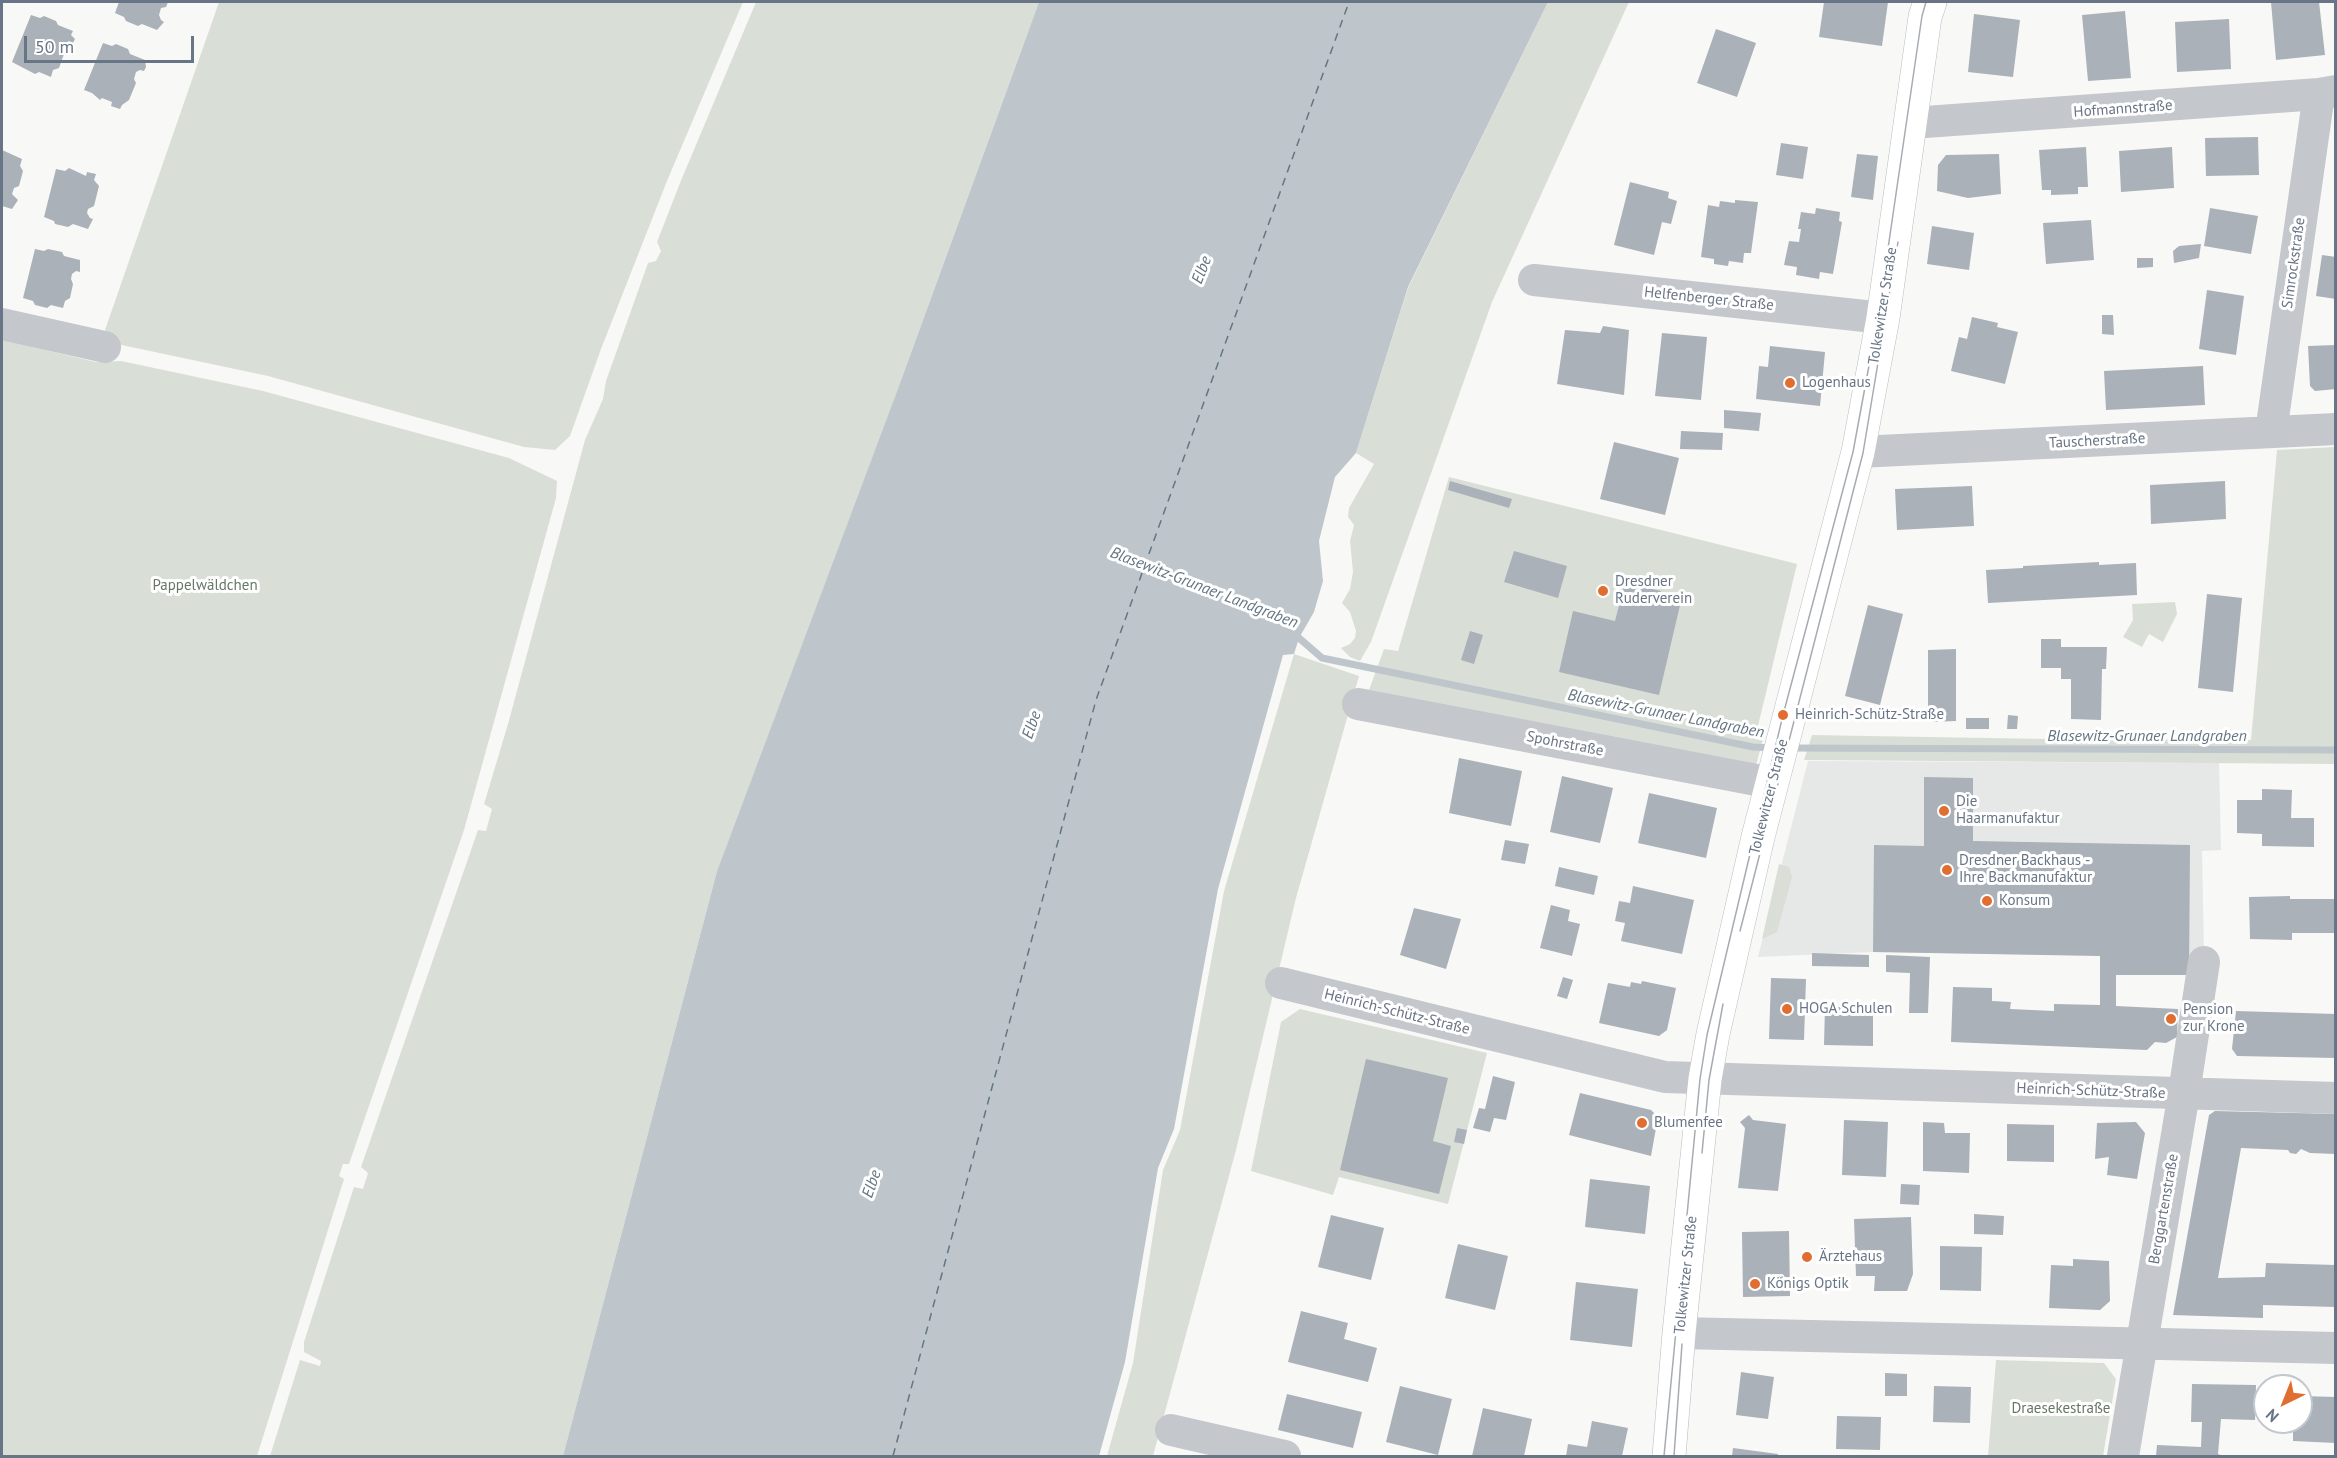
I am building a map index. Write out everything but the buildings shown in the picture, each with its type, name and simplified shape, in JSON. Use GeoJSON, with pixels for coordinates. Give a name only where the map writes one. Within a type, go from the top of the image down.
{"type":"FeatureCollection","features":[{"type":"Feature","properties":{"kind":"main road","name":"Tolkewitzer Straße"},"geometry":{"type":"LineString","coordinates":[[1669,1456],[1705,1079],[1721,994],[1773,779],[1858,452],[1883,318],[1925,17],[1930,2]]}},
{"type":"Feature","properties":{"kind":"street","name":"Hofmannstraße"},"geometry":{"type":"LineString","coordinates":[[1911,123],[2327,93]]}},
{"type":"Feature","properties":{"kind":"street","name":"Simrockstraße"},"geometry":{"type":"LineString","coordinates":[[2271,432],[2327,93]]}},
{"type":"Feature","properties":{"kind":"street","name":"Helfenberger Straße"},"geometry":{"type":"LineString","coordinates":[[1534,280],[1883,318]]}},
{"type":"Feature","properties":{"kind":"street"},"geometry":{"type":"LineString","coordinates":[[2,324],[105,347]]}},
{"type":"Feature","properties":{"kind":"street","name":"Tauscherstraße"},"geometry":{"type":"LineString","coordinates":[[1858,452],[2336,429]]}},
{"type":"Feature","properties":{"kind":"street","name":"Spohrstraße"},"geometry":{"type":"LineString","coordinates":[[1358,704],[1773,779]]}},
{"type":"Feature","properties":{"kind":"street","name":"Berggartenstraße"},"geometry":{"type":"LineString","coordinates":[[2123,1456],[2204,962]]}},
{"type":"Feature","properties":{"kind":"street","name":"Heinrich-Schütz-Straße"},"geometry":{"type":"LineString","coordinates":[[1281,983],[1665,1077],[2336,1098]]}},
{"type":"Feature","properties":{"kind":"street"},"geometry":{"type":"LineString","coordinates":[[1679,1333],[2336,1348]]}},
{"type":"Feature","properties":{"kind":"street"},"geometry":{"type":"LineString","coordinates":[[1171,1430],[1285,1456]]}},
{"type":"Feature","properties":{"kind":"shaded area","name":"Konsum"},"geometry":{"type":"Polygon","coordinates":[[[1808,761],[2219,763],[2221,850],[2202,851],[2204,955],[2189,957],[1873,952],[1758,957],[1808,761]]]}},
{"type":"Feature","properties":{"kind":"green space"},"geometry":{"type":"Polygon","coordinates":[[[219,2],[743,2],[667,181],[601,349],[570,436],[555,450],[524,447],[268,376],[117,344],[105,330],[219,2]]]}},
{"type":"Feature","properties":{"kind":"green space"},"geometry":{"type":"Polygon","coordinates":[[[756,2],[1039,2],[900,383],[717,871],[563,1456],[270,1456],[300,1360],[320,1366],[321,1361],[304,1352],[304,1342],[354,1187],[363,1189],[368,1173],[361,1167],[478,830],[486,831],[492,809],[484,804],[585,440],[603,399],[606,381],[648,263],[656,261],[661,251],[657,242],[756,2]]]}},
{"type":"Feature","properties":{"kind":"green space"},"geometry":{"type":"Polygon","coordinates":[[[1548,2],[1629,2],[1492,302],[1371,642],[1360,661],[1350,657],[1341,648],[1350,644],[1355,638],[1356,631],[1350,612],[1342,603],[1350,589],[1353,572],[1350,541],[1354,525],[1348,517],[1349,508],[1374,464],[1356,453],[1408,288],[1548,2]]]}},
{"type":"Feature","properties":{"kind":"green space","name":"Pappelwäldchen"},"geometry":{"type":"Polygon","coordinates":[[[2,340],[96,362],[121,361],[263,391],[509,458],[557,481],[556,498],[464,830],[349,1164],[343,1164],[339,1176],[344,1179],[257,1456],[2,1456],[2,340]]]}},
{"type":"Feature","properties":{"kind":"green space"},"geometry":{"type":"Polygon","coordinates":[[[2335,447],[2335,764],[1804,760],[1812,735],[2251,740],[2277,450],[2335,447]]]}},
{"type":"Feature","properties":{"kind":"green space","name":"Dresdner Ruderverein"},"geometry":{"type":"Polygon","coordinates":[[[1449,477],[1797,564],[1758,726],[1766,728],[1755,769],[1369,690],[1384,649],[1398,651],[1449,477]]]}},
{"type":"Feature","properties":{"kind":"green space"},"geometry":{"type":"Polygon","coordinates":[[[2175,602],[2177,614],[2163,642],[2149,634],[2142,647],[2123,637],[2133,620],[2132,604],[2175,602]]]}},
{"type":"Feature","properties":{"kind":"green space"},"geometry":{"type":"Polygon","coordinates":[[[1294,654],[1359,676],[1296,898],[1236,1150],[1153,1456],[1107,1456],[1133,1363],[1163,1170],[1180,1130],[1224,891],[1294,654]]]}},
{"type":"Feature","properties":{"kind":"green space"},"geometry":{"type":"Polygon","coordinates":[[[1779,864],[1789,867],[1792,877],[1777,932],[1762,939],[1779,864]]]}},
{"type":"Feature","properties":{"kind":"green space"},"geometry":{"type":"Polygon","coordinates":[[[1300,1009],[1487,1053],[1448,1204],[1339,1177],[1333,1195],[1251,1171],[1281,1022],[1300,1009]]]}},
{"type":"Feature","properties":{"kind":"green space","name":"Draesekestraße"},"geometry":{"type":"Polygon","coordinates":[[[1996,1360],[2104,1363],[2116,1379],[2103,1456],[1988,1456],[1996,1360]]]}},
{"type":"Feature","properties":{"kind":"water","name":"Elbe"},"geometry":{"type":"Polygon","coordinates":[[[1039,2],[1548,2],[1408,287],[1356,453],[1335,477],[1319,541],[1323,581],[1314,612],[1299,638],[1294,654],[1283,655],[1218,889],[1174,1129],[1158,1168],[1125,1362],[1099,1456],[563,1456],[717,871],[900,383],[1039,2]]]}},
{"type":"Feature","properties":{"kind":"waterway","name":"Blasewitz‐Grunaer Landgraben"},"geometry":{"type":"LineString","coordinates":[[1290,635],[1299,638],[1322,658],[1753,747],[1772,748]]}},
{"type":"Feature","properties":{"kind":"waterway","name":"Blasewitz‐Grunaer Landgraben"},"geometry":{"type":"LineString","coordinates":[[1789,748],[2336,750]]}},
{"type":"Feature","properties":{"kind":"ferry route"},"geometry":{"type":"LineString","coordinates":[[893,1456],[1096,700],[1349,2]]}},
{"type":"Feature","properties":{"kind":"tram line"},"geometry":{"type":"LineString","coordinates":[[1664,1456],[1700,1079],[1707,1035],[1783,715],[1853,452],[1878,317],[1922,16],[1926,2]]}},
{"type":"Feature","properties":{"kind":"tram line"},"geometry":{"type":"LineString","coordinates":[[1740,931],[1863,453],[1898,242]]}},
{"type":"Feature","properties":{"kind":"tram line"},"geometry":{"type":"LineString","coordinates":[[1702,1153],[1709,1080],[1723,1004]]}},
{"type":"Feature","properties":{"kind":"tram line"},"geometry":{"type":"LineString","coordinates":[[1674,1456],[1682,1344]]}},
{"type":"Feature","properties":{"kind":"place","name":"Logenhaus"},"geometry":{"type":"Point","coordinates":[1790,383]}},
{"type":"Feature","properties":{"kind":"place","name":"Dresdner Ruderverein"},"geometry":{"type":"Point","coordinates":[1603,591]}},
{"type":"Feature","properties":{"kind":"place","name":"Heinrich-Schütz-Straße"},"geometry":{"type":"Point","coordinates":[1783,715]}},
{"type":"Feature","properties":{"kind":"place","name":"Die Haarmanufaktur"},"geometry":{"type":"Point","coordinates":[1944,811]}},
{"type":"Feature","properties":{"kind":"place","name":"Dresdner Backhaus - Ihre Backmanufaktur"},"geometry":{"type":"Point","coordinates":[1947,870]}},
{"type":"Feature","properties":{"kind":"place","name":"Konsum"},"geometry":{"type":"Point","coordinates":[1987,901]}},
{"type":"Feature","properties":{"kind":"place","name":"HOGA Schulen"},"geometry":{"type":"Point","coordinates":[1787,1009]}},
{"type":"Feature","properties":{"kind":"place","name":"Pension zur Krone"},"geometry":{"type":"Point","coordinates":[2171,1019]}},
{"type":"Feature","properties":{"kind":"place","name":"Blumenfee"},"geometry":{"type":"Point","coordinates":[1642,1123]}},
{"type":"Feature","properties":{"kind":"place","name":"Ärztehaus"},"geometry":{"type":"Point","coordinates":[1807,1257]}},
{"type":"Feature","properties":{"kind":"place","name":"Königs Optik"},"geometry":{"type":"Point","coordinates":[1755,1284]}}]}
